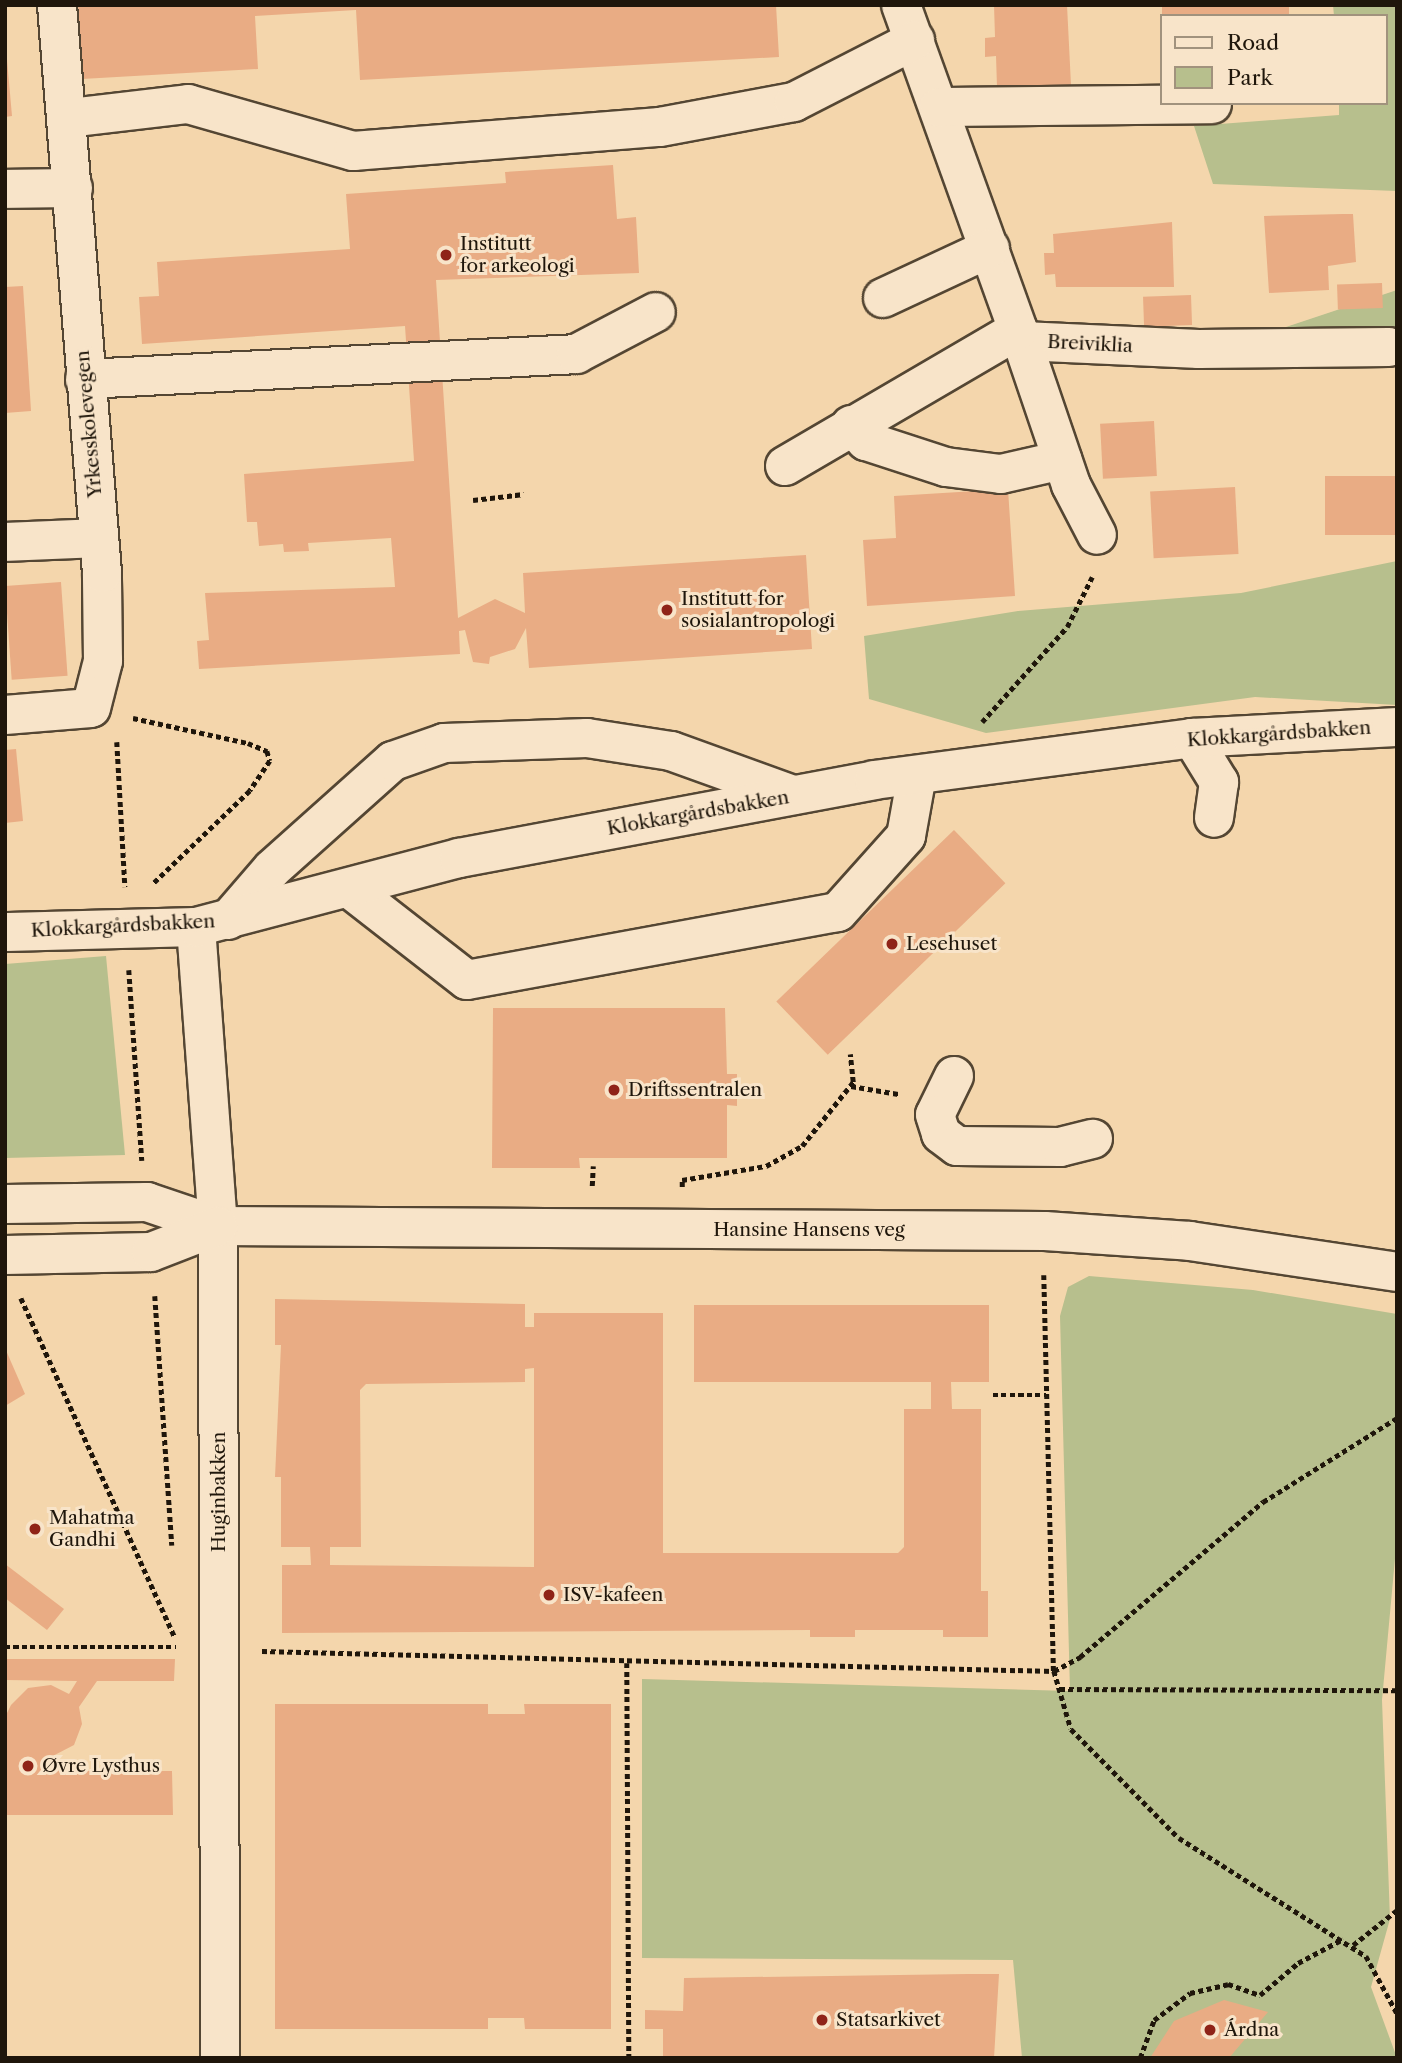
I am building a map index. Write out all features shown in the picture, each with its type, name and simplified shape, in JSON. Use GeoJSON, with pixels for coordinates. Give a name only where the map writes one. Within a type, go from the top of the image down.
{"type":"FeatureCollection","features":[{"type":"Feature","properties":{"kind":"street","name":"Yrkesskolevegen"},"geometry":{"type":"LineString","coordinates":[[57,5],[69,118],[85,379],[99,538],[104,720]]}},
{"type":"Feature","properties":{"kind":"street"},"geometry":{"type":"LineString","coordinates":[[901,5],[990,248],[1062,460],[1097,535]]}},
{"type":"Feature","properties":{"kind":"street"},"geometry":{"type":"LineString","coordinates":[[69,118],[188,104],[353,151],[660,127],[794,102],[915,40]]}},
{"type":"Feature","properties":{"kind":"street"},"geometry":{"type":"LineString","coordinates":[[939,107],[1160,105]]}},
{"type":"Feature","properties":{"kind":"street"},"geometry":{"type":"LineString","coordinates":[[5,189],[73,188]]}},
{"type":"Feature","properties":{"kind":"street"},"geometry":{"type":"LineString","coordinates":[[883,298],[990,248]]}},
{"type":"Feature","properties":{"kind":"street"},"geometry":{"type":"LineString","coordinates":[[85,379],[576,354],[656,312]]}},
{"type":"Feature","properties":{"kind":"street"},"geometry":{"type":"LineString","coordinates":[[785,466],[851,425],[1020,335]]}},
{"type":"Feature","properties":{"kind":"street","name":"Breiviklia"},"geometry":{"type":"LineString","coordinates":[[1020,335],[1199,349],[1389,347]]}},
{"type":"Feature","properties":{"kind":"street"},"geometry":{"type":"LineString","coordinates":[[851,425],[866,441],[946,467],[1001,474],[1062,460]]}},
{"type":"Feature","properties":{"kind":"street"},"geometry":{"type":"LineString","coordinates":[[5,542],[99,538]]}},
{"type":"Feature","properties":{"kind":"street"},"geometry":{"type":"LineString","coordinates":[[5,715],[104,720]]}},
{"type":"Feature","properties":{"kind":"street","name":"Klokkargårdsbakken"},"geometry":{"type":"LineString","coordinates":[[5,932],[212,923],[459,858],[957,769],[1179,741],[1397,727]]}},
{"type":"Feature","properties":{"kind":"street"},"geometry":{"type":"LineString","coordinates":[[212,923],[393,761],[444,743],[497,736],[599,739],[671,751],[795,796]]}},
{"type":"Feature","properties":{"kind":"street"},"geometry":{"type":"LineString","coordinates":[[1179,741],[1219,782],[1214,818]]}},
{"type":"Feature","properties":{"kind":"street"},"geometry":{"type":"LineString","coordinates":[[349,889],[467,980],[838,912],[906,836],[917,775]]}},
{"type":"Feature","properties":{"kind":"street","name":"Huginbakken"},"geometry":{"type":"LineString","coordinates":[[212,923],[218,1226],[220,2058]]}},
{"type":"Feature","properties":{"kind":"street"},"geometry":{"type":"LineString","coordinates":[[954,1076],[935,1115],[941,1134],[957,1146],[1060,1147],[1094,1139]]}},
{"type":"Feature","properties":{"kind":"street","name":"Hansine Hansens veg"},"geometry":{"type":"LineString","coordinates":[[5,1204],[147,1202],[218,1226],[1045,1231],[1190,1241],[1397,1272]]}},
{"type":"Feature","properties":{"kind":"street","name":"Hansine Hansens veg"},"geometry":{"type":"LineString","coordinates":[[11,1272],[151,1252],[218,1226]]}},
{"type":"Feature","properties":{"kind":"path"},"geometry":{"type":"LineString","coordinates":[[473,500],[524,494]]}},
{"type":"Feature","properties":{"kind":"path"},"geometry":{"type":"LineString","coordinates":[[957,769],[966,744],[1067,627],[1091,587],[1097,535]]}},
{"type":"Feature","properties":{"kind":"path"},"geometry":{"type":"LineString","coordinates":[[125,891],[104,720],[248,743],[267,751],[270,761],[250,791],[146,895]]}},
{"type":"Feature","properties":{"kind":"path"},"geometry":{"type":"LineString","coordinates":[[128,956],[143,1172]]}},
{"type":"Feature","properties":{"kind":"path"},"geometry":{"type":"LineString","coordinates":[[681,1202],[682,1180],[766,1166],[802,1146],[853,1082],[850,1054]]}},
{"type":"Feature","properties":{"kind":"path"},"geometry":{"type":"LineString","coordinates":[[1044,1267],[1054,1671],[1071,1729],[1179,1838],[1353,1945],[1377,1969],[1397,2013]]}},
{"type":"Feature","properties":{"kind":"path"},"geometry":{"type":"LineString","coordinates":[[11,1272],[179,1647]]}},
{"type":"Feature","properties":{"kind":"path"},"geometry":{"type":"LineString","coordinates":[[154,1284],[173,1550]]}},
{"type":"Feature","properties":{"kind":"path"},"geometry":{"type":"LineString","coordinates":[[993,1395],[1046,1395]]}},
{"type":"Feature","properties":{"kind":"path"},"geometry":{"type":"LineString","coordinates":[[248,1651],[782,1669],[841,1662],[1054,1671],[1080,1657],[1263,1502],[1397,1418]]}},
{"type":"Feature","properties":{"kind":"path"},"geometry":{"type":"LineString","coordinates":[[177,1620],[179,1647]]}},
{"type":"Feature","properties":{"kind":"path"},"geometry":{"type":"LineString","coordinates":[[5,1647],[190,1648]]}},
{"type":"Feature","properties":{"kind":"path"},"geometry":{"type":"LineString","coordinates":[[627,1663],[629,2058]]}},
{"type":"Feature","properties":{"kind":"path"},"geometry":{"type":"LineString","coordinates":[[1060,1689],[1396,1690]]}},
{"type":"Feature","properties":{"kind":"path"},"geometry":{"type":"LineString","coordinates":[[1353,1945],[1397,1910]]}},
{"type":"Feature","properties":{"kind":"path"},"geometry":{"type":"LineString","coordinates":[[1140,2058],[1154,2020],[1190,1993],[1228,1984],[1260,1995],[1298,1963],[1343,1939]]}},
{"type":"Feature","properties":{"kind":"green space"},"geometry":{"type":"Polygon","coordinates":[[[1333,5],[1397,5],[1397,191],[1213,184],[1194,126],[1339,115],[1339,105],[1388,105],[1388,14],[1334,14],[1333,5]]]}},
{"type":"Feature","properties":{"kind":"green space"},"geometry":{"type":"Polygon","coordinates":[[[1397,290],[1397,367],[1322,367],[1283,328],[1397,290]]]}},
{"type":"Feature","properties":{"kind":"green space"},"geometry":{"type":"Polygon","coordinates":[[[1397,561],[1397,705],[1255,697],[986,733],[869,699],[864,636],[1018,611],[1241,593],[1397,561]]]}},
{"type":"Feature","properties":{"kind":"green space"},"geometry":{"type":"Polygon","coordinates":[[[106,956],[125,1155],[5,1158],[5,964],[106,956]]]}},
{"type":"Feature","properties":{"kind":"green space"},"geometry":{"type":"Polygon","coordinates":[[[1089,1276],[1253,1290],[1397,1314],[1397,1537],[1382,1700],[1390,1919],[1371,1987],[1397,2058],[1022,2058],[1013,1960],[642,1958],[642,1679],[1070,1691],[1060,1316],[1068,1287],[1089,1276]]]}},
{"type":"Feature","properties":{"kind":"building"},"geometry":{"type":"Polygon","coordinates":[[[78,5],[776,5],[779,57],[360,80],[356,10],[255,16],[258,69],[82,79],[78,5]]]}},
{"type":"Feature","properties":{"kind":"building"},"geometry":{"type":"Polygon","coordinates":[[[994,5],[1067,5],[1071,85],[997,87],[996,56],[985,57],[985,38],[995,37],[994,5]]]}},
{"type":"Feature","properties":{"kind":"building"},"geometry":{"type":"Polygon","coordinates":[[[1162,5],[1289,5],[1289,14],[1162,14],[1162,5]]]}},
{"type":"Feature","properties":{"kind":"building"},"geometry":{"type":"Polygon","coordinates":[[[5,37],[12,116],[5,117],[5,37]]]}},
{"type":"Feature","properties":{"kind":"building"},"geometry":{"type":"Polygon","coordinates":[[[613,165],[617,219],[636,217],[639,273],[436,280],[458,618],[495,599],[525,613],[523,573],[806,555],[812,649],[529,668],[526,628],[515,649],[490,657],[489,664],[473,662],[465,630],[459,631],[460,654],[199,669],[197,641],[209,640],[205,593],[395,587],[391,538],[308,543],[309,551],[284,552],[283,544],[259,546],[257,522],[247,522],[244,474],[414,461],[405,326],[142,344],[139,297],[159,296],[157,262],[350,249],[346,194],[506,183],[505,172],[613,165]]]}},
{"type":"Feature","properties":{"kind":"building"},"geometry":{"type":"Polygon","coordinates":[[[1353,214],[1356,262],[1328,266],[1329,290],[1269,293],[1264,216],[1353,214]]]}},
{"type":"Feature","properties":{"kind":"building"},"geometry":{"type":"Polygon","coordinates":[[[1172,222],[1174,287],[1056,287],[1055,274],[1045,275],[1044,253],[1054,253],[1053,234],[1172,222]]]}},
{"type":"Feature","properties":{"kind":"building"},"geometry":{"type":"Polygon","coordinates":[[[1382,283],[1383,308],[1338,310],[1337,285],[1382,283]]]}},
{"type":"Feature","properties":{"kind":"building"},"geometry":{"type":"Polygon","coordinates":[[[23,286],[31,411],[5,413],[5,287],[23,286]]]}},
{"type":"Feature","properties":{"kind":"building"},"geometry":{"type":"Polygon","coordinates":[[[1191,295],[1192,325],[1144,327],[1143,297],[1191,295]]]}},
{"type":"Feature","properties":{"kind":"building"},"geometry":{"type":"Polygon","coordinates":[[[1154,421],[1157,476],[1103,479],[1100,424],[1154,421]]]}},
{"type":"Feature","properties":{"kind":"building"},"geometry":{"type":"Polygon","coordinates":[[[1325,476],[1397,476],[1397,535],[1325,535],[1325,476]]]}},
{"type":"Feature","properties":{"kind":"building"},"geometry":{"type":"Polygon","coordinates":[[[1235,487],[1239,554],[1154,558],[1150,491],[1235,487]]]}},
{"type":"Feature","properties":{"kind":"building"},"geometry":{"type":"Polygon","coordinates":[[[1008,489],[1015,596],[867,606],[863,540],[896,538],[894,496],[1008,489]]]}},
{"type":"Feature","properties":{"kind":"building"},"geometry":{"type":"Polygon","coordinates":[[[61,582],[68,676],[12,680],[5,586],[61,582]]]}},
{"type":"Feature","properties":{"kind":"building"},"geometry":{"type":"Polygon","coordinates":[[[16,749],[23,821],[5,823],[5,750],[16,749]]]}},
{"type":"Feature","properties":{"kind":"building","name":"Lesehuset"},"geometry":{"type":"Polygon","coordinates":[[[954,830],[1005,883],[828,1055],[776,1002],[954,830]]]}},
{"type":"Feature","properties":{"kind":"building","name":"Driftssentralen"},"geometry":{"type":"Polygon","coordinates":[[[493,1008],[725,1008],[727,1074],[737,1074],[737,1106],[727,1105],[727,1158],[579,1158],[580,1168],[492,1168],[493,1008]]]}},
{"type":"Feature","properties":{"kind":"building"},"geometry":{"type":"Polygon","coordinates":[[[275,1299],[525,1304],[525,1327],[534,1327],[534,1313],[663,1313],[663,1553],[898,1553],[904,1547],[904,1409],[931,1409],[931,1382],[694,1382],[694,1305],[989,1305],[989,1382],[951,1382],[952,1409],[981,1409],[981,1591],[988,1591],[988,1637],[943,1637],[943,1630],[855,1630],[855,1637],[810,1637],[810,1630],[282,1633],[282,1565],[311,1565],[310,1547],[281,1547],[281,1477],[275,1477],[281,1345],[275,1345],[275,1299]],[[534,1368],[525,1369],[525,1382],[366,1384],[360,1390],[361,1547],[330,1547],[330,1565],[534,1567],[534,1368]]]}},
{"type":"Feature","properties":{"kind":"building"},"geometry":{"type":"Polygon","coordinates":[[[5,1348],[25,1394],[5,1406],[5,1348]]]}},
{"type":"Feature","properties":{"kind":"building"},"geometry":{"type":"Polygon","coordinates":[[[5,1564],[64,1609],[47,1630],[5,1598],[5,1564]]]}},
{"type":"Feature","properties":{"kind":"building"},"geometry":{"type":"Polygon","coordinates":[[[5,1659],[175,1659],[174,1681],[97,1681],[79,1707],[82,1724],[74,1745],[43,1761],[60,1771],[172,1771],[173,1815],[5,1815],[5,1717],[11,1705],[28,1688],[51,1685],[69,1694],[77,1681],[5,1680],[5,1659]]]}},
{"type":"Feature","properties":{"kind":"building"},"geometry":{"type":"Polygon","coordinates":[[[275,1704],[488,1704],[488,1714],[525,1714],[524,1704],[611,1704],[611,2029],[525,2029],[524,2018],[488,2018],[488,2029],[275,2029],[275,1704]]]}},
{"type":"Feature","properties":{"kind":"building","name":"Statsarkivet"},"geometry":{"type":"Polygon","coordinates":[[[999,1974],[994,2058],[663,2058],[663,2029],[645,2029],[645,2010],[683,2011],[684,1978],[999,1974]]]}},
{"type":"Feature","properties":{"kind":"building","name":"Árdna"},"geometry":{"type":"Polygon","coordinates":[[[1224,2000],[1268,2012],[1229,2058],[1150,2058],[1174,2021],[1224,2000]]]}},
{"type":"Feature","properties":{"kind":"place","name":"Institutt for arkeologi"},"geometry":{"type":"Point","coordinates":[446,255]}},
{"type":"Feature","properties":{"kind":"place","name":"Institutt for sosialantropologi"},"geometry":{"type":"Point","coordinates":[667,610]}},
{"type":"Feature","properties":{"kind":"place","name":"Lesehuset"},"geometry":{"type":"Point","coordinates":[892,944]}},
{"type":"Feature","properties":{"kind":"place","name":"Driftssentralen"},"geometry":{"type":"Point","coordinates":[614,1090]}},
{"type":"Feature","properties":{"kind":"place","name":"Mahatma Gandhi"},"geometry":{"type":"Point","coordinates":[35,1529]}},
{"type":"Feature","properties":{"kind":"place","name":"ISV-kafeen"},"geometry":{"type":"Point","coordinates":[549,1595]}},
{"type":"Feature","properties":{"kind":"place","name":"Øvre Lysthus"},"geometry":{"type":"Point","coordinates":[28,1766]}},
{"type":"Feature","properties":{"kind":"place","name":"Statsarkivet"},"geometry":{"type":"Point","coordinates":[822,2020]}},
{"type":"Feature","properties":{"kind":"place","name":"Árdna"},"geometry":{"type":"Point","coordinates":[1210,2030]}}]}
